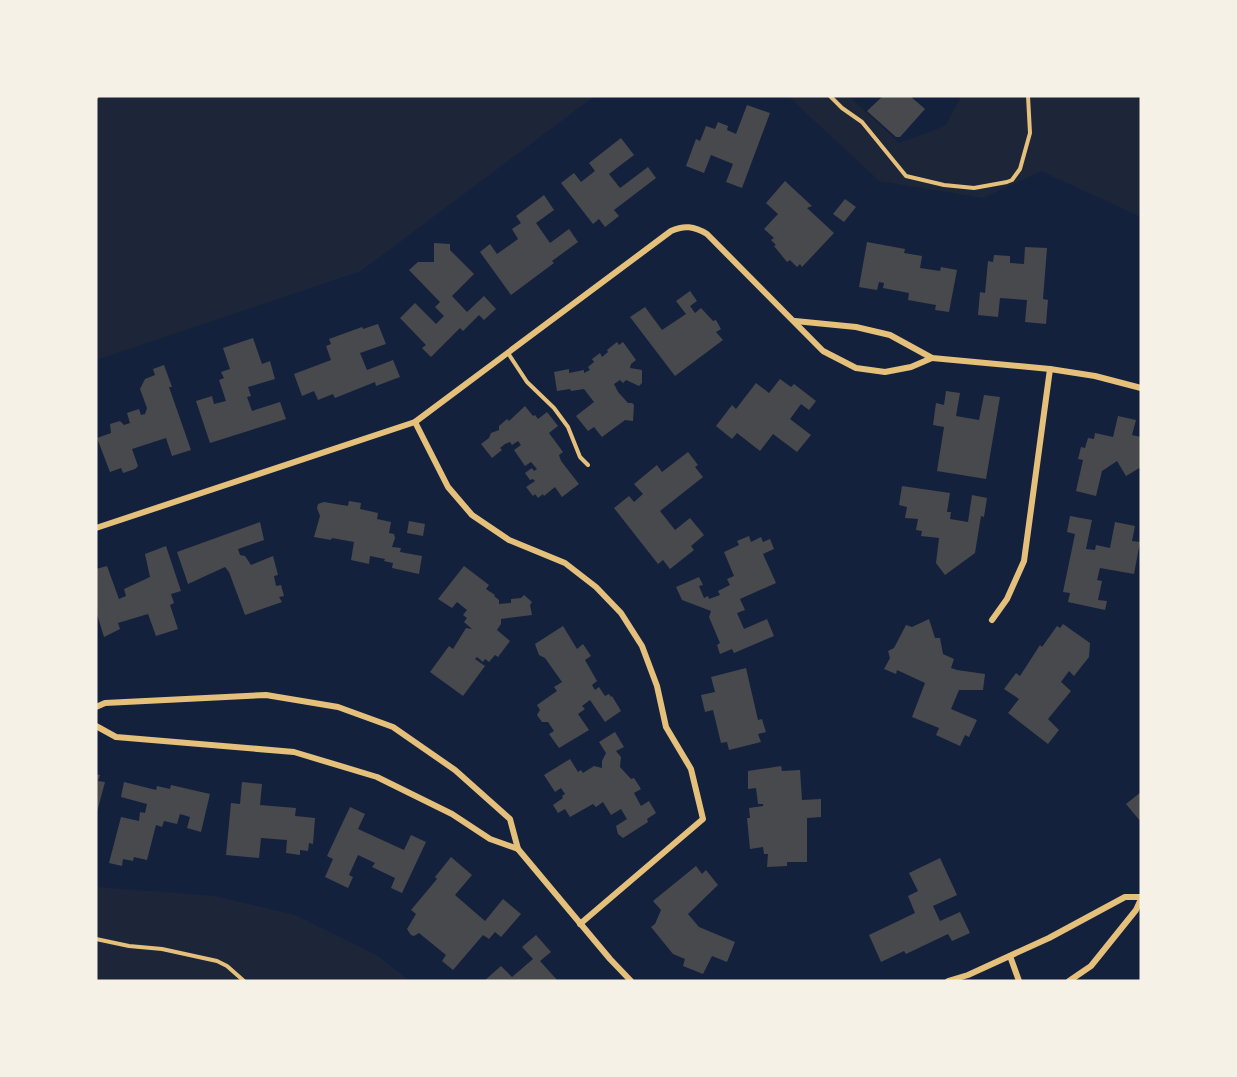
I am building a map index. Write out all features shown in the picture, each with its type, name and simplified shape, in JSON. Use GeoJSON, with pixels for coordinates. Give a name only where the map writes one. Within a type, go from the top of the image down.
{"type":"FeatureCollection","features":[{"type":"Feature","properties":{"kind":"street"},"geometry":{"type":"LineString","coordinates":[[96,528],[416,422],[671,231],[680,227],[689,226],[707,234],[823,351],[856,368],[885,372],[911,367],[932,358]]}},
{"type":"Feature","properties":{"kind":"street"},"geometry":{"type":"LineString","coordinates":[[795,321],[856,327],[890,335],[932,358],[1050,369],[1095,376],[1141,388]]}},
{"type":"Feature","properties":{"kind":"street"},"geometry":{"type":"LineString","coordinates":[[992,620],[1007,599],[1024,561],[1050,369]]}},
{"type":"Feature","properties":{"kind":"street"},"geometry":{"type":"LineString","coordinates":[[416,422],[448,487],[472,515],[509,540],[565,563],[596,587],[621,613],[642,646],[657,686],[666,727],[691,770],[703,819],[580,924]]}},
{"type":"Feature","properties":{"kind":"street"},"geometry":{"type":"LineString","coordinates":[[96,706],[105,703],[266,695],[338,707],[393,727],[455,770],[510,819],[518,849],[609,959],[631,981]]}},
{"type":"Feature","properties":{"kind":"street"},"geometry":{"type":"LineString","coordinates":[[96,726],[116,737],[294,753],[377,777],[452,814],[490,839],[518,849]]}},
{"type":"Feature","properties":{"kind":"street"},"geometry":{"type":"LineString","coordinates":[[948,981],[968,975],[1049,938],[1125,897],[1141,898],[1136,910],[1091,966],[1069,981]]}},
{"type":"Feature","properties":{"kind":"street"},"geometry":{"type":"LineString","coordinates":[[1010,956],[1019,981]]}},
{"type":"Feature","properties":{"kind":"lane"},"geometry":{"type":"LineString","coordinates":[[830,96],[862,122],[906,176],[944,185],[974,188],[1012,180],[1020,169],[1030,133],[1028,96]]}},
{"type":"Feature","properties":{"kind":"lane"},"geometry":{"type":"LineString","coordinates":[[508,353],[527,382],[554,408],[568,427],[580,457],[588,465]]}},
{"type":"Feature","properties":{"kind":"lane"},"geometry":{"type":"LineString","coordinates":[[96,939],[129,946],[162,949],[217,961],[227,966],[244,981]]}},
{"type":"Feature","properties":{"kind":"shaded area"},"geometry":{"type":"Polygon","coordinates":[[[96,96],[595,96],[361,271],[96,360],[96,96]]]}},
{"type":"Feature","properties":{"kind":"shaded area"},"geometry":{"type":"Polygon","coordinates":[[[788,96],[849,96],[899,143],[945,126],[961,96],[1141,96],[1141,217],[1041,171],[983,198],[879,181],[788,96]]]}},
{"type":"Feature","properties":{"kind":"shaded area"},"geometry":{"type":"Polygon","coordinates":[[[96,887],[215,896],[295,915],[378,956],[410,981],[96,981],[96,887]]]}},
{"type":"Feature","properties":{"kind":"building"},"geometry":{"type":"Polygon","coordinates":[[[883,96],[910,96],[925,109],[900,137],[896,137],[867,111],[883,96]]]}},
{"type":"Feature","properties":{"kind":"building"},"geometry":{"type":"Polygon","coordinates":[[[747,105],[770,113],[742,188],[726,182],[733,164],[711,155],[704,173],[686,166],[696,139],[700,141],[706,126],[715,129],[718,122],[728,126],[727,130],[736,134],[747,105]]]}},
{"type":"Feature","properties":{"kind":"building"},"geometry":{"type":"Polygon","coordinates":[[[621,138],[634,155],[609,174],[620,188],[648,167],[656,178],[614,210],[619,216],[605,227],[599,219],[593,224],[561,183],[574,173],[581,182],[595,171],[589,163],[621,138]]]}},
{"type":"Feature","properties":{"kind":"building"},"geometry":{"type":"Polygon","coordinates":[[[785,181],[812,206],[807,208],[834,233],[802,267],[800,264],[797,267],[790,260],[787,262],[774,246],[776,245],[771,240],[774,238],[764,229],[778,214],[766,203],[785,181]]]}},
{"type":"Feature","properties":{"kind":"building"},"geometry":{"type":"Polygon","coordinates":[[[544,195],[554,210],[536,223],[550,243],[569,229],[578,242],[511,295],[480,252],[490,244],[497,254],[518,239],[512,229],[521,223],[516,216],[544,195]]]}},
{"type":"Feature","properties":{"kind":"building"},"geometry":{"type":"Polygon","coordinates":[[[845,199],[856,207],[844,222],[833,214],[845,199]]]}},
{"type":"Feature","properties":{"kind":"building"},"geometry":{"type":"Polygon","coordinates":[[[867,242],[905,249],[904,253],[922,256],[920,268],[940,271],[941,267],[957,270],[949,312],[935,310],[936,305],[908,300],[909,293],[883,288],[884,283],[879,282],[877,290],[859,287],[867,242]]]}},
{"type":"Feature","properties":{"kind":"building"},"geometry":{"type":"Polygon","coordinates":[[[434,243],[450,244],[450,250],[474,274],[452,296],[467,312],[484,296],[496,309],[484,320],[479,315],[463,331],[460,328],[431,357],[422,348],[426,345],[400,318],[415,303],[436,324],[444,316],[435,307],[440,302],[409,270],[418,262],[434,262],[434,243]]]}},
{"type":"Feature","properties":{"kind":"building"},"geometry":{"type":"Polygon","coordinates":[[[1025,247],[1047,248],[1043,299],[1048,300],[1046,324],[1025,322],[1027,300],[1000,298],[998,317],[978,315],[980,292],[985,293],[988,261],[993,262],[994,255],[1010,256],[1010,263],[1024,264],[1025,247]]]}},
{"type":"Feature","properties":{"kind":"building"},"geometry":{"type":"Polygon","coordinates":[[[690,291],[697,301],[690,306],[695,313],[701,308],[713,321],[716,320],[721,329],[716,332],[723,340],[675,376],[630,317],[645,307],[662,330],[686,314],[676,301],[690,291]]]}},
{"type":"Feature","properties":{"kind":"building"},"geometry":{"type":"Polygon","coordinates":[[[378,324],[386,344],[360,353],[367,370],[393,360],[400,377],[376,386],[375,382],[335,398],[333,394],[318,400],[314,391],[302,396],[294,374],[331,360],[326,346],[331,344],[329,339],[362,327],[363,329],[378,324]]]}},
{"type":"Feature","properties":{"kind":"building"},"geometry":{"type":"Polygon","coordinates":[[[253,338],[262,364],[270,361],[275,379],[248,387],[251,396],[247,397],[252,411],[280,402],[286,419],[210,443],[196,401],[212,396],[214,404],[226,401],[219,380],[224,378],[221,372],[230,369],[223,348],[253,338]]]}},
{"type":"Feature","properties":{"kind":"building"},"geometry":{"type":"Polygon","coordinates":[[[617,342],[619,345],[623,342],[636,360],[630,368],[642,370],[642,383],[639,386],[626,380],[623,383],[620,380],[614,384],[628,403],[634,405],[633,421],[625,420],[602,437],[594,427],[588,431],[576,416],[594,402],[584,389],[557,391],[554,372],[569,369],[569,373],[584,370],[584,373],[590,370],[588,367],[594,362],[592,359],[600,353],[602,357],[617,342]]]}},
{"type":"Feature","properties":{"kind":"building"},"geometry":{"type":"Polygon","coordinates":[[[164,365],[172,387],[169,387],[191,450],[172,456],[166,438],[132,449],[138,466],[135,469],[123,473],[121,468],[110,472],[97,438],[111,433],[110,424],[120,421],[124,425],[130,423],[127,413],[139,409],[141,415],[145,414],[147,408],[140,389],[145,379],[155,375],[153,369],[164,365]]]}},
{"type":"Feature","properties":{"kind":"building"},"geometry":{"type":"Polygon","coordinates":[[[780,379],[791,387],[794,384],[816,401],[809,410],[801,404],[790,419],[811,435],[797,452],[773,434],[760,451],[737,433],[732,439],[716,426],[732,405],[736,409],[756,383],[769,393],[780,379]]]}},
{"type":"Feature","properties":{"kind":"building"},"geometry":{"type":"Polygon","coordinates":[[[946,391],[960,393],[956,416],[979,420],[984,395],[1000,397],[986,479],[937,471],[944,427],[933,425],[936,403],[944,405],[946,391]]]}},
{"type":"Feature","properties":{"kind":"building"},"geometry":{"type":"Polygon","coordinates":[[[525,406],[538,419],[547,412],[558,426],[549,433],[563,452],[559,455],[561,461],[579,484],[562,497],[555,487],[544,496],[543,494],[538,498],[535,494],[533,496],[526,487],[535,481],[530,480],[525,473],[532,468],[534,471],[537,469],[531,462],[525,466],[514,450],[521,445],[518,441],[512,445],[510,442],[505,444],[500,448],[502,450],[492,458],[481,444],[489,438],[491,433],[499,430],[499,426],[507,419],[509,421],[525,406]]]}},
{"type":"Feature","properties":{"kind":"building"},"geometry":{"type":"Polygon","coordinates":[[[1118,416],[1136,420],[1132,435],[1141,437],[1141,467],[1126,476],[1117,461],[1102,471],[1096,496],[1076,491],[1083,460],[1078,459],[1081,447],[1085,448],[1088,438],[1094,439],[1095,433],[1113,437],[1118,416]]]}},
{"type":"Feature","properties":{"kind":"building"},"geometry":{"type":"Polygon","coordinates":[[[688,452],[698,465],[695,467],[703,477],[660,511],[675,530],[690,518],[704,535],[691,546],[694,550],[670,569],[663,560],[658,564],[614,508],[629,496],[634,502],[643,494],[634,484],[657,465],[662,472],[688,452]]]}},
{"type":"Feature","properties":{"kind":"building"},"geometry":{"type":"Polygon","coordinates":[[[902,486],[950,493],[947,512],[951,512],[950,519],[968,522],[972,495],[987,498],[984,517],[981,516],[975,553],[945,575],[936,563],[939,538],[921,536],[922,531],[916,530],[918,519],[905,518],[907,507],[899,505],[902,486]]]}},
{"type":"Feature","properties":{"kind":"building"},"geometry":{"type":"Polygon","coordinates":[[[349,501],[361,503],[360,509],[378,513],[377,519],[391,522],[389,533],[394,534],[395,538],[392,547],[401,548],[400,552],[422,556],[419,574],[392,568],[393,563],[384,561],[385,559],[370,556],[369,564],[351,560],[354,542],[314,537],[320,516],[318,504],[324,502],[348,506],[349,501]]]}},
{"type":"Feature","properties":{"kind":"building"},"geometry":{"type":"Polygon","coordinates":[[[1070,516],[1092,520],[1086,549],[1095,550],[1096,545],[1110,548],[1115,522],[1135,526],[1132,541],[1140,542],[1134,574],[1100,568],[1097,580],[1102,581],[1098,600],[1107,601],[1105,610],[1068,602],[1070,593],[1063,592],[1075,534],[1067,532],[1070,516]]]}},
{"type":"Feature","properties":{"kind":"building"},"geometry":{"type":"Polygon","coordinates":[[[409,521],[425,524],[423,536],[407,533],[409,521]]]}},
{"type":"Feature","properties":{"kind":"building"},"geometry":{"type":"Polygon","coordinates":[[[260,522],[264,540],[238,549],[240,555],[245,556],[251,565],[273,556],[278,575],[274,576],[276,586],[281,585],[284,596],[279,597],[282,602],[245,615],[225,567],[188,584],[177,552],[260,522]]]}},
{"type":"Feature","properties":{"kind":"building"},"geometry":{"type":"Polygon","coordinates":[[[749,536],[751,542],[761,537],[763,542],[770,539],[774,549],[763,554],[776,583],[740,599],[745,610],[737,613],[744,629],[767,619],[774,636],[734,653],[732,649],[720,654],[717,645],[720,643],[709,617],[711,611],[682,600],[676,587],[699,577],[703,585],[699,586],[704,598],[708,596],[709,599],[720,595],[718,591],[730,585],[727,579],[734,576],[724,552],[739,545],[737,541],[749,536]]]}},
{"type":"Feature","properties":{"kind":"building"},"geometry":{"type":"Polygon","coordinates":[[[166,546],[181,591],[171,594],[174,603],[170,605],[178,629],[156,636],[148,614],[118,623],[120,629],[104,637],[96,611],[96,569],[107,566],[119,599],[126,596],[124,589],[150,577],[145,554],[166,546]]]}},
{"type":"Feature","properties":{"kind":"building"},"geometry":{"type":"Polygon","coordinates":[[[464,566],[489,585],[486,589],[495,595],[499,604],[511,603],[511,599],[521,598],[524,595],[532,602],[530,605],[532,615],[501,619],[497,630],[510,641],[498,657],[495,655],[489,662],[485,659],[483,662],[477,657],[475,659],[485,666],[463,696],[430,672],[449,646],[453,649],[466,628],[472,629],[464,622],[467,618],[463,615],[467,610],[457,602],[452,608],[438,599],[464,566]]]}},
{"type":"Feature","properties":{"kind":"building"},"geometry":{"type":"Polygon","coordinates":[[[929,619],[935,638],[940,638],[943,654],[954,659],[951,668],[985,674],[983,690],[959,690],[951,709],[977,720],[969,737],[965,735],[960,746],[936,735],[939,728],[912,717],[925,683],[897,670],[896,674],[884,669],[890,658],[888,651],[894,648],[906,625],[912,627],[929,619]]]}},
{"type":"Feature","properties":{"kind":"building"},"geometry":{"type":"Polygon","coordinates":[[[1063,624],[1090,643],[1089,657],[1074,676],[1069,671],[1061,682],[1071,691],[1048,719],[1059,730],[1048,744],[1008,713],[1019,699],[1004,689],[1016,673],[1020,676],[1040,645],[1042,647],[1057,626],[1060,628],[1063,624]]]}},
{"type":"Feature","properties":{"kind":"building"},"geometry":{"type":"Polygon","coordinates":[[[563,626],[577,649],[583,644],[591,656],[585,660],[597,681],[592,685],[595,690],[599,687],[605,696],[609,694],[612,696],[621,711],[605,722],[590,700],[582,706],[585,709],[578,714],[589,730],[559,748],[549,734],[554,731],[548,722],[542,722],[537,715],[540,710],[537,705],[557,691],[554,687],[562,682],[545,658],[539,655],[535,644],[563,626]]]}},
{"type":"Feature","properties":{"kind":"building"},"geometry":{"type":"Polygon","coordinates":[[[746,668],[758,720],[762,719],[766,732],[758,734],[761,742],[729,750],[727,742],[721,743],[713,710],[705,712],[701,695],[715,692],[711,677],[746,668]]]}},
{"type":"Feature","properties":{"kind":"building"},"geometry":{"type":"Polygon","coordinates":[[[615,732],[624,747],[616,751],[621,757],[620,767],[631,779],[634,778],[641,789],[634,793],[641,806],[649,801],[656,813],[647,819],[648,822],[623,838],[618,834],[616,826],[627,819],[621,809],[611,815],[603,802],[596,807],[593,804],[570,817],[565,809],[558,813],[553,805],[565,794],[561,788],[555,792],[544,775],[570,759],[578,772],[581,770],[583,773],[594,766],[602,768],[602,761],[606,753],[599,742],[615,732]]]}},
{"type":"Feature","properties":{"kind":"building"},"geometry":{"type":"Polygon","coordinates":[[[781,766],[782,771],[800,770],[802,800],[821,799],[821,817],[807,818],[807,862],[787,862],[787,866],[767,867],[768,854],[764,854],[763,847],[750,849],[747,818],[750,818],[749,808],[763,806],[763,804],[758,804],[756,788],[748,789],[748,771],[781,766]]]}},
{"type":"Feature","properties":{"kind":"building"},"geometry":{"type":"Polygon","coordinates":[[[96,774],[100,775],[98,781],[105,782],[97,812],[96,774]]]}},
{"type":"Feature","properties":{"kind":"building"},"geometry":{"type":"Polygon","coordinates":[[[124,782],[156,790],[157,786],[170,789],[171,785],[210,794],[201,832],[187,828],[190,817],[180,814],[177,824],[164,821],[162,827],[156,825],[147,860],[134,857],[133,861],[123,859],[122,866],[109,863],[121,817],[139,821],[140,812],[145,813],[147,804],[121,797],[124,782]]]}},
{"type":"Feature","properties":{"kind":"building"},"geometry":{"type":"Polygon","coordinates":[[[242,782],[262,784],[260,805],[296,808],[295,816],[315,818],[313,844],[309,843],[308,851],[300,850],[300,855],[286,853],[287,840],[261,838],[259,858],[226,855],[231,803],[240,804],[242,782]]]}},
{"type":"Feature","properties":{"kind":"building"},"geometry":{"type":"Polygon","coordinates":[[[1141,792],[1141,822],[1126,804],[1141,792]]]}},
{"type":"Feature","properties":{"kind":"building"},"geometry":{"type":"Polygon","coordinates":[[[350,807],[365,814],[358,829],[404,850],[411,835],[426,842],[402,893],[391,888],[395,878],[372,867],[375,863],[358,855],[349,875],[353,877],[348,888],[325,877],[333,859],[327,856],[350,807]]]}},
{"type":"Feature","properties":{"kind":"building"},"geometry":{"type":"Polygon","coordinates":[[[451,857],[472,875],[455,895],[485,921],[503,899],[521,914],[501,937],[495,932],[489,939],[483,935],[453,970],[442,961],[446,955],[419,933],[411,935],[407,929],[416,914],[411,910],[437,879],[435,877],[451,857]]]}},
{"type":"Feature","properties":{"kind":"building"},"geometry":{"type":"Polygon","coordinates":[[[940,858],[957,895],[933,906],[940,921],[960,912],[970,933],[952,941],[948,934],[906,954],[904,951],[881,962],[869,935],[915,913],[908,896],[918,891],[909,873],[940,858]]]}},
{"type":"Feature","properties":{"kind":"building"},"geometry":{"type":"Polygon","coordinates":[[[696,866],[702,874],[706,870],[718,885],[688,914],[699,927],[735,942],[727,962],[712,956],[703,974],[683,966],[685,959],[673,954],[651,927],[655,924],[661,910],[653,901],[696,866]]]}},
{"type":"Feature","properties":{"kind":"building"},"geometry":{"type":"Polygon","coordinates":[[[536,935],[551,952],[540,961],[558,981],[484,981],[501,966],[512,977],[533,959],[522,947],[536,935]]]}}]}
